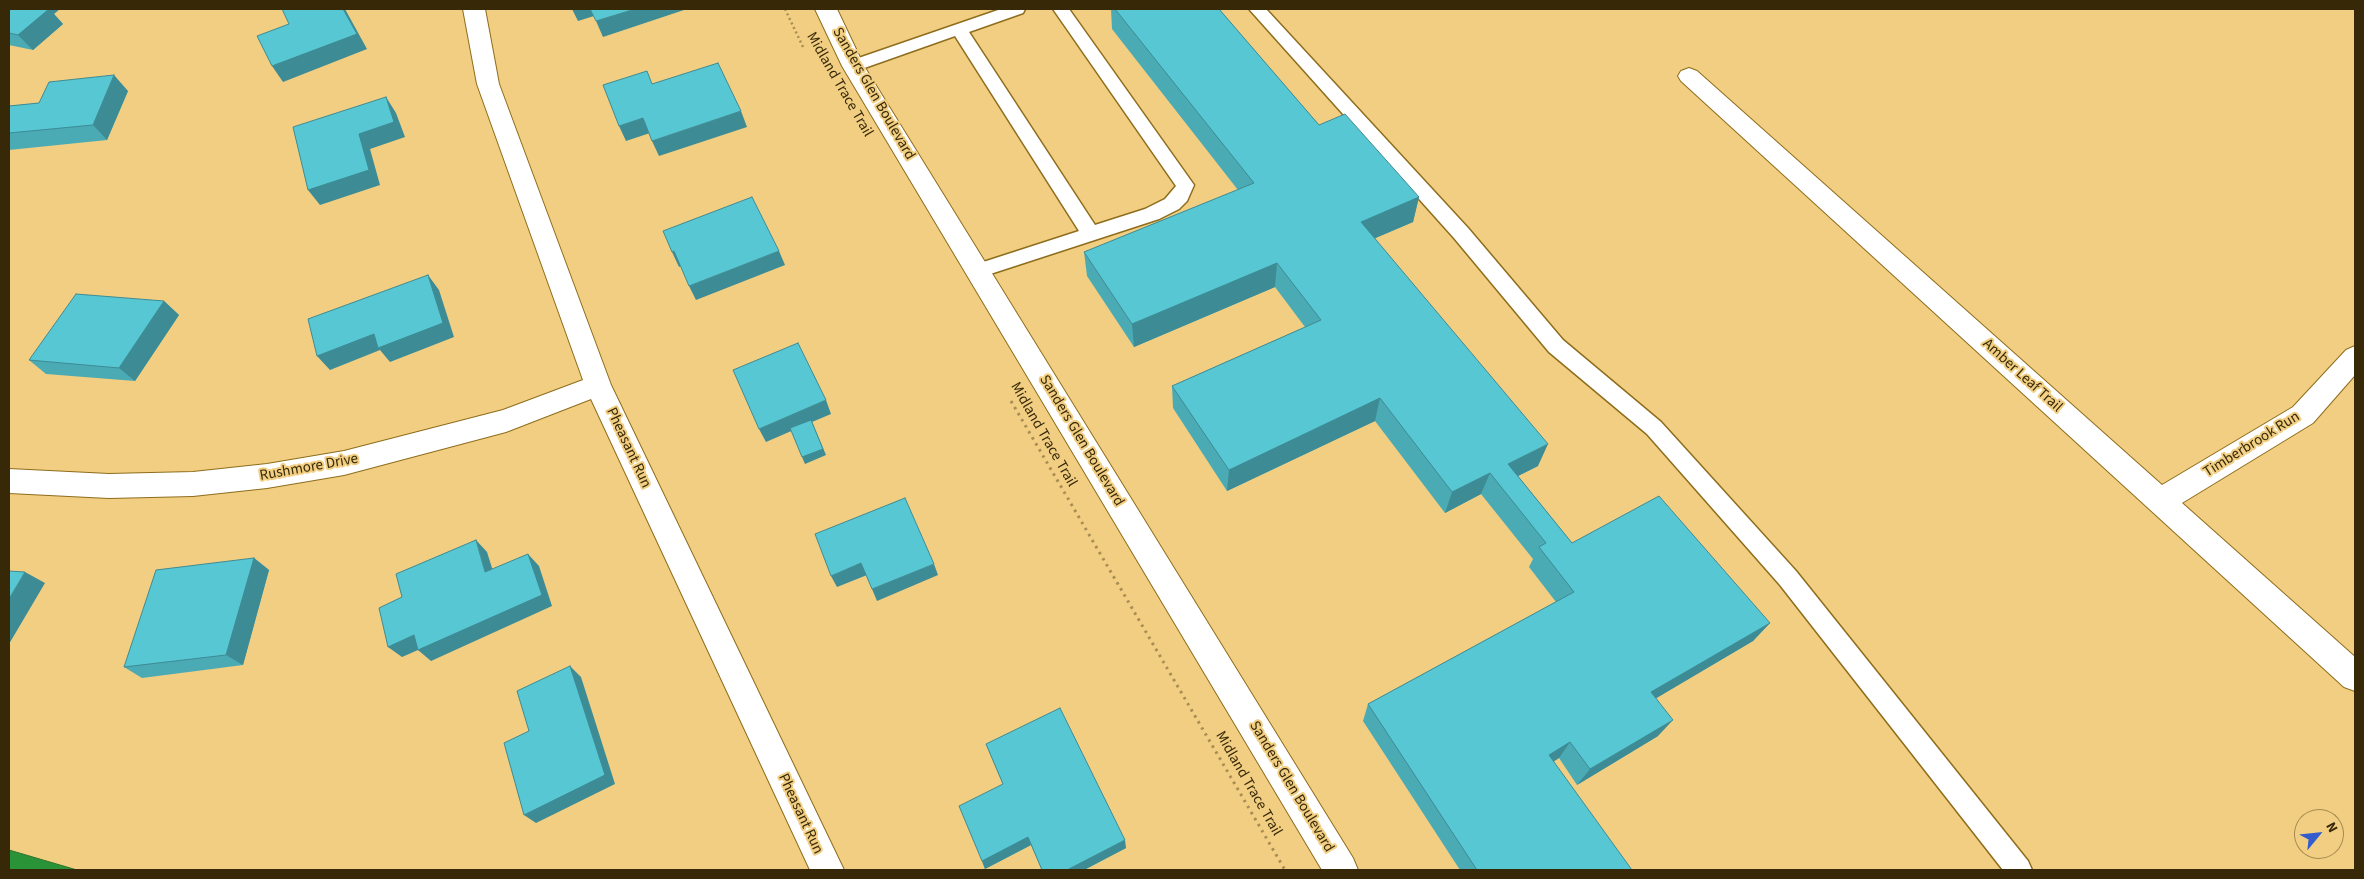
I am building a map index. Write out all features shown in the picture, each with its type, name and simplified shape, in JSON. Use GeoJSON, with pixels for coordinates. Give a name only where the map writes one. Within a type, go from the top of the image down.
{"type":"FeatureCollection","features":[{"type":"Feature","properties":{"kind":"street","name":"Pheasant Run"},"geometry":{"type":"LineString","coordinates":[[474,9],[488,84],[598,385],[827,870]]}},
{"type":"Feature","properties":{"kind":"street","name":"Sanders Glen Boulevard"},"geometry":{"type":"LineString","coordinates":[[826,9],[853,66],[1341,870]]}},
{"type":"Feature","properties":{"kind":"street","name":"Amber Leaf Trail"},"geometry":{"type":"LineString","coordinates":[[1689,76],[2355,676]]}},
{"type":"Feature","properties":{"kind":"street","name":"Timberbrook Run"},"geometry":{"type":"LineString","coordinates":[[2161,501],[2303,415],[2355,357]]}},
{"type":"Feature","properties":{"kind":"street","name":"Rushmore Drive"},"geometry":{"type":"LineString","coordinates":[[9,481],[109,486],[193,484],[266,476],[344,463],[472,431],[506,421],[598,385]]}},
{"type":"Feature","properties":{"kind":"lane"},"geometry":{"type":"LineString","coordinates":[[853,66],[1017,9]]}},
{"type":"Feature","properties":{"kind":"lane"},"geometry":{"type":"LineString","coordinates":[[978,271],[1152,214],[1172,204],[1180,196],[1185,185],[1061,9]]}},
{"type":"Feature","properties":{"kind":"lane"},"geometry":{"type":"LineString","coordinates":[[1257,9],[1460,233],[1556,346],[1654,428],[1788,578],[2019,870]]}},
{"type":"Feature","properties":{"kind":"lane"},"geometry":{"type":"LineString","coordinates":[[959,29],[1090,233]]}},
{"type":"Feature","properties":{"kind":"path","name":"Midland Trace Trail"},"geometry":{"type":"LineString","coordinates":[[784,9],[806,51]]}},
{"type":"Feature","properties":{"kind":"path","name":"Midland Trace Trail"},"geometry":{"type":"LineString","coordinates":[[1008,396],[1285,870]]}},
{"type":"Feature","properties":{"kind":"shaded area"},"geometry":{"type":"Polygon","coordinates":[[[9,850],[77,870],[9,870],[9,850]]]}},
{"type":"Feature","properties":{"kind":"building"},"geometry":{"type":"Polygon","coordinates":[[[9,9],[49,9],[18,35],[9,33],[9,9]]]}},
{"type":"Feature","properties":{"kind":"building"},"geometry":{"type":"Polygon","coordinates":[[[282,9],[343,9],[357,34],[272,66],[257,36],[289,24],[282,9]]]}},
{"type":"Feature","properties":{"kind":"building"},"geometry":{"type":"Polygon","coordinates":[[[590,9],[635,9],[596,21],[590,9]]]}},
{"type":"Feature","properties":{"kind":"building"},"geometry":{"type":"Polygon","coordinates":[[[1115,9],[1219,9],[1319,125],[1345,114],[1419,197],[1361,222],[1548,444],[1508,464],[1572,543],[1659,496],[1770,623],[1651,692],[1673,720],[1590,769],[1570,742],[1549,755],[1632,870],[1477,870],[1368,704],[1574,592],[1539,547],[1546,543],[1490,473],[1452,492],[1380,398],[1229,470],[1172,386],[1321,320],[1277,263],[1132,324],[1084,252],[1254,183],[1115,9]]]}},
{"type":"Feature","properties":{"kind":"building"},"geometry":{"type":"Polygon","coordinates":[[[718,63],[741,111],[652,141],[643,118],[619,126],[603,85],[647,71],[652,84],[718,63]]]}},
{"type":"Feature","properties":{"kind":"building"},"geometry":{"type":"Polygon","coordinates":[[[114,75],[93,125],[9,133],[9,106],[39,103],[49,82],[114,75]]]}},
{"type":"Feature","properties":{"kind":"building"},"geometry":{"type":"Polygon","coordinates":[[[386,97],[394,122],[359,134],[369,170],[308,190],[293,127],[386,97]]]}},
{"type":"Feature","properties":{"kind":"building"},"geometry":{"type":"Polygon","coordinates":[[[752,197],[779,251],[689,286],[663,231],[752,197]]]}},
{"type":"Feature","properties":{"kind":"building"},"geometry":{"type":"Polygon","coordinates":[[[428,275],[443,323],[378,348],[374,334],[317,356],[308,319],[428,275]]]}},
{"type":"Feature","properties":{"kind":"building"},"geometry":{"type":"Polygon","coordinates":[[[76,294],[164,301],[119,368],[29,360],[76,294]]]}},
{"type":"Feature","properties":{"kind":"building"},"geometry":{"type":"Polygon","coordinates":[[[798,343],[826,400],[759,429],[733,370],[798,343]]]}},
{"type":"Feature","properties":{"kind":"building"},"geometry":{"type":"Polygon","coordinates":[[[811,420],[823,449],[802,457],[790,428],[811,420]]]}},
{"type":"Feature","properties":{"kind":"building"},"geometry":{"type":"Polygon","coordinates":[[[905,498],[934,564],[872,589],[861,563],[831,576],[815,534],[905,498]]]}},
{"type":"Feature","properties":{"kind":"building"},"geometry":{"type":"Polygon","coordinates":[[[476,540],[485,572],[528,554],[542,595],[418,650],[414,635],[388,647],[379,608],[402,597],[396,574],[476,540]]]}},
{"type":"Feature","properties":{"kind":"building"},"geometry":{"type":"Polygon","coordinates":[[[254,558],[226,655],[124,667],[156,570],[254,558]]]}},
{"type":"Feature","properties":{"kind":"building"},"geometry":{"type":"Polygon","coordinates":[[[9,571],[25,572],[9,599],[9,571]]]}},
{"type":"Feature","properties":{"kind":"building"},"geometry":{"type":"Polygon","coordinates":[[[570,666],[605,775],[524,815],[504,743],[529,731],[517,691],[570,666]]]}},
{"type":"Feature","properties":{"kind":"building"},"geometry":{"type":"Polygon","coordinates":[[[1060,708],[1125,840],[1067,870],[1042,870],[1028,837],[982,861],[959,806],[1003,784],[986,744],[1060,708]]]}}]}
